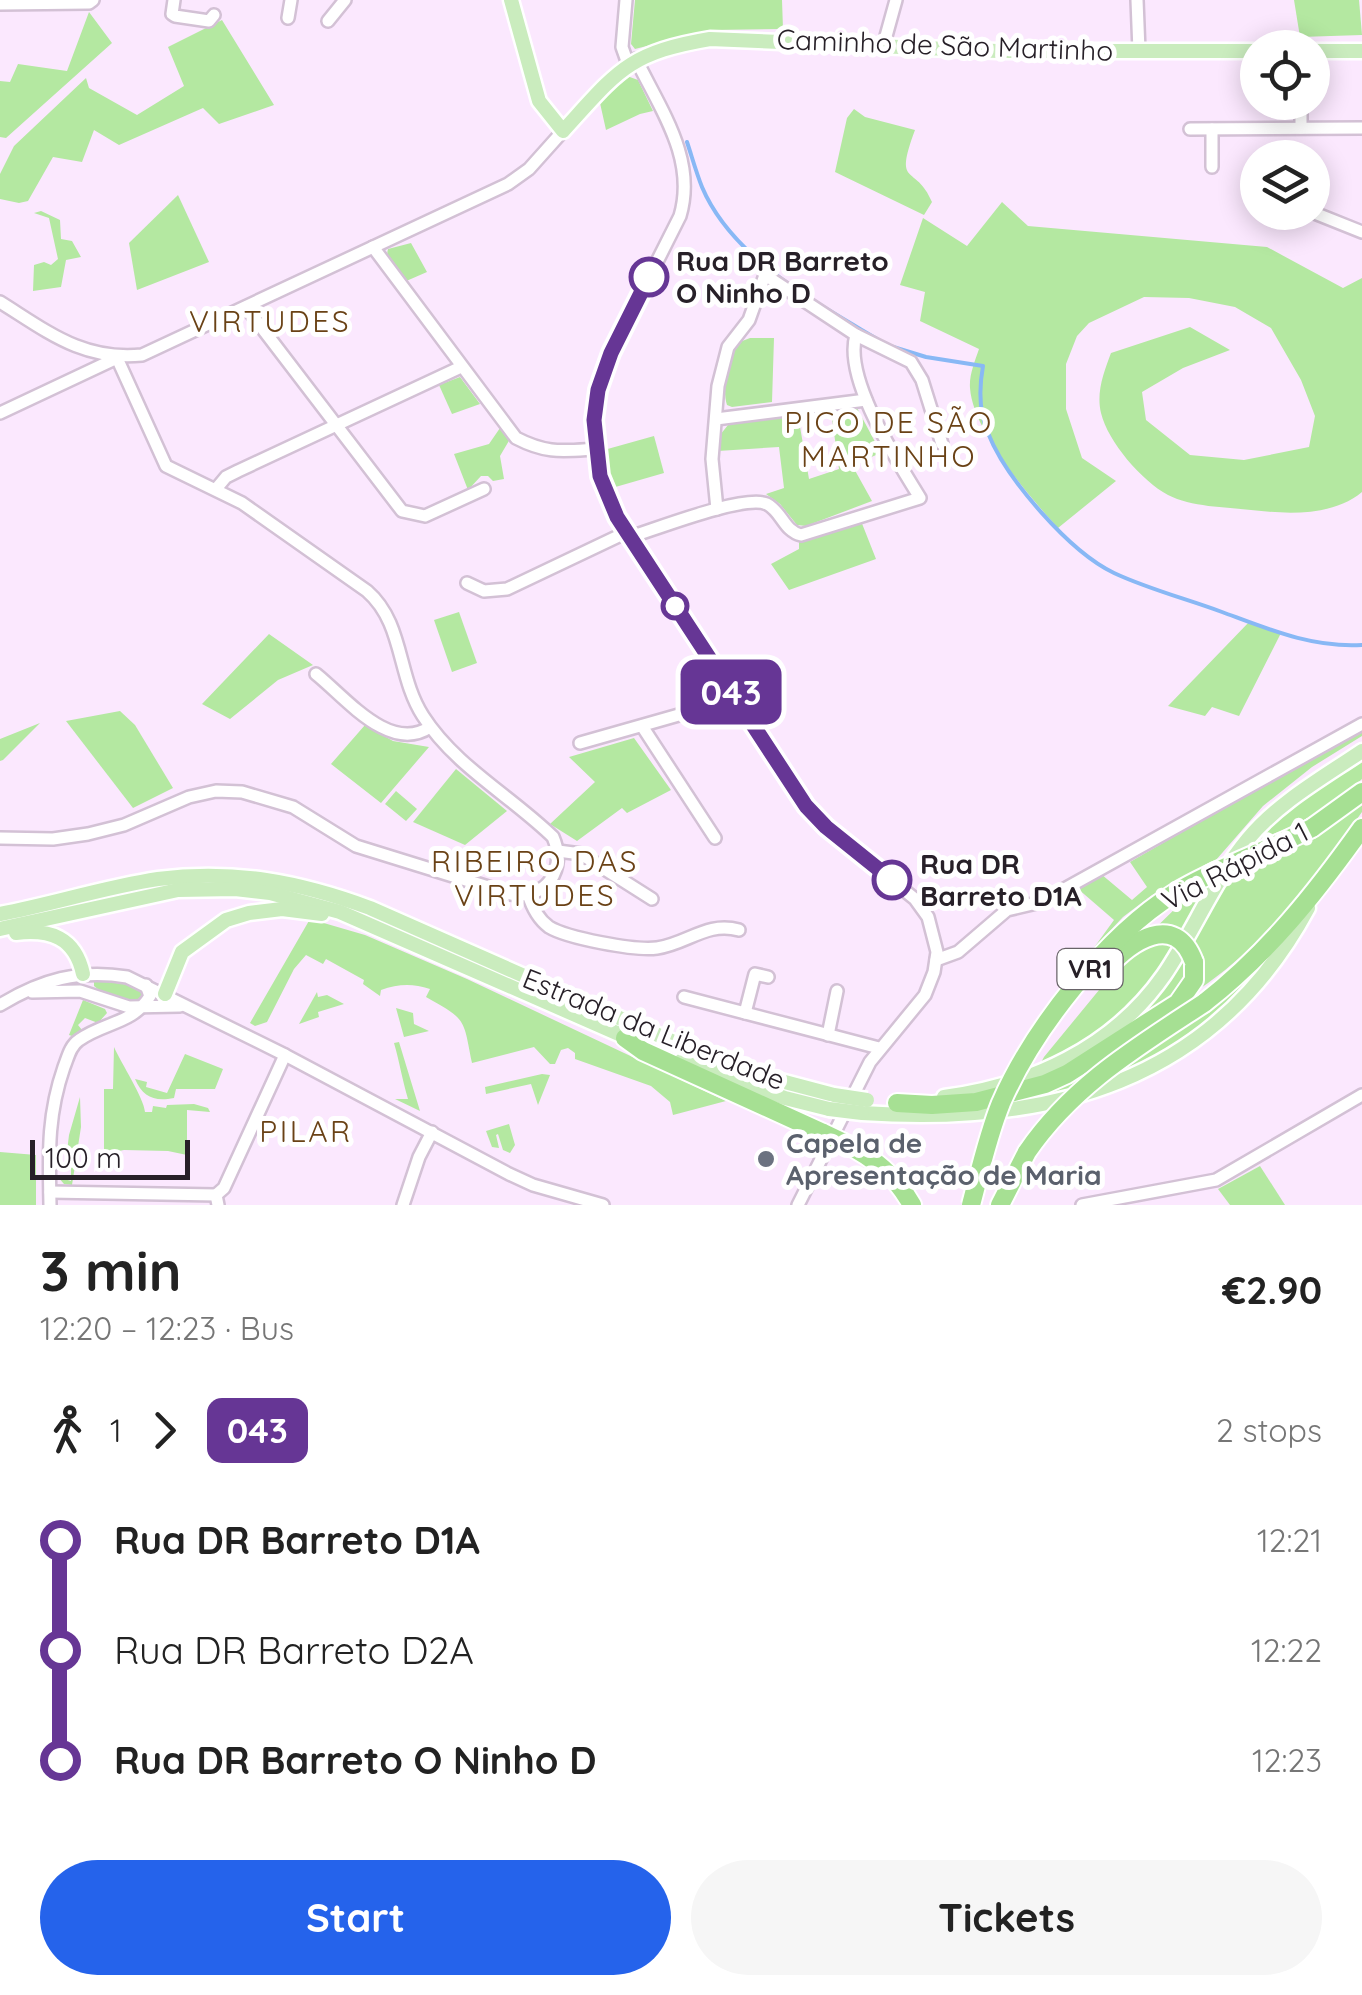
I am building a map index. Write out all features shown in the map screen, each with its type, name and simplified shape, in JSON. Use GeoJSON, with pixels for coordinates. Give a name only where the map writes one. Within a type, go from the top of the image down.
{"type":"FeatureCollection","features":[{"type":"Feature","properties":{"kind":"highway","name":"Via Rápida 1"},"geometry":{"type":"LineString","coordinates":[[971,1205],[999,1108],[1016,1073],[1034,1042],[1118,938],[1137,920],[1194,882],[1312,828],[1362,792]]}},
{"type":"Feature","properties":{"kind":"highway","name":"Via Rápida 1"},"geometry":{"type":"LineString","coordinates":[[1000,1205],[1027,1152],[1060,1109],[1093,1078],[1204,1003],[1252,964],[1316,892],[1362,828]]}},
{"type":"Feature","properties":{"kind":"highway"},"geometry":{"type":"LineString","coordinates":[[896,1103],[932,1106],[976,1102],[1045,1084],[1068,1074],[1178,1004],[1194,980],[1194,962],[1188,949],[1178,940],[1154,934],[1125,949],[1093,983],[1042,1049],[1021,1086],[1006,1119],[982,1205]]}},
{"type":"Feature","properties":{"kind":"highway"},"geometry":{"type":"LineString","coordinates":[[625,1038],[642,1051],[844,1143],[880,1164],[894,1177],[912,1205]]}},
{"type":"Feature","properties":{"kind":"main road"},"geometry":{"type":"LineString","coordinates":[[511,0],[539,101],[563,131],[632,62]]}},
{"type":"Feature","properties":{"kind":"main road","name":"Caminho de São Martinho"},"geometry":{"type":"LineString","coordinates":[[632,62],[688,42],[723,38],[997,52],[1240,51]]}},
{"type":"Feature","properties":{"kind":"main road"},"geometry":{"type":"LineString","coordinates":[[1330,51],[1362,51]]}},
{"type":"Feature","properties":{"kind":"main road","name":"Estrada da Liberdade"},"geometry":{"type":"LineString","coordinates":[[864,1107],[967,1093],[1038,1074],[1110,1034],[1164,975],[1211,892],[1247,840],[1294,796],[1362,751]]}},
{"type":"Feature","properties":{"kind":"main road","name":"Estrada da Liberdade"},"geometry":{"type":"LineString","coordinates":[[0,914],[178,877],[242,876],[307,886],[370,908],[692,1050],[831,1102]]}},
{"type":"Feature","properties":{"kind":"main road","name":"Estrada da Liberdade"},"geometry":{"type":"LineString","coordinates":[[0,932],[140,896],[209,888],[297,898],[733,1080],[831,1102],[945,1116],[1037,1106],[1109,1086],[1190,1046],[1242,1001],[1293,935],[1316,892]]}},
{"type":"Feature","properties":{"kind":"main road"},"geometry":{"type":"LineString","coordinates":[[153,1002],[182,952],[234,917],[264,910],[298,909],[366,924]]}},
{"type":"Feature","properties":{"kind":"main road"},"geometry":{"type":"LineString","coordinates":[[0,932],[38,931],[57,936],[72,946],[83,974]]}},
{"type":"Feature","properties":{"kind":"street"},"geometry":{"type":"LineString","coordinates":[[0,4],[93,0]]}},
{"type":"Feature","properties":{"kind":"street"},"geometry":{"type":"LineString","coordinates":[[174,0],[175,16],[209,21],[214,15]]}},
{"type":"Feature","properties":{"kind":"street"},"geometry":{"type":"LineString","coordinates":[[288,18],[292,0]]}},
{"type":"Feature","properties":{"kind":"street"},"geometry":{"type":"LineString","coordinates":[[328,21],[344,0]]}},
{"type":"Feature","properties":{"kind":"street"},"geometry":{"type":"LineString","coordinates":[[626,0],[622,47],[681,154],[684,194],[680,216],[605,366],[594,409],[596,448],[606,494],[628,534],[814,816],[915,899],[928,918],[936,946],[936,960],[925,995],[879,1048],[798,1205]]}},
{"type":"Feature","properties":{"kind":"street"},"geometry":{"type":"LineString","coordinates":[[884,47],[896,0]]}},
{"type":"Feature","properties":{"kind":"street"},"geometry":{"type":"LineString","coordinates":[[1137,0],[1139,51]]}},
{"type":"Feature","properties":{"kind":"street"},"geometry":{"type":"LineString","coordinates":[[1301,120],[1301,128]]}},
{"type":"Feature","properties":{"kind":"street"},"geometry":{"type":"LineString","coordinates":[[1190,129],[1362,128]]}},
{"type":"Feature","properties":{"kind":"street"},"geometry":{"type":"LineString","coordinates":[[1212,129],[1212,166]]}},
{"type":"Feature","properties":{"kind":"street"},"geometry":{"type":"LineString","coordinates":[[0,413],[117,358],[156,350],[516,180],[563,131]]}},
{"type":"Feature","properties":{"kind":"street"},"geometry":{"type":"LineString","coordinates":[[1330,219],[1362,232]]}},
{"type":"Feature","properties":{"kind":"street"},"geometry":{"type":"LineString","coordinates":[[372,248],[516,438],[538,450],[596,448]]}},
{"type":"Feature","properties":{"kind":"street"},"geometry":{"type":"LineString","coordinates":[[717,509],[712,467],[718,386],[728,347],[749,320],[765,274],[856,336],[910,362],[918,370],[942,444]]}},
{"type":"Feature","properties":{"kind":"street"},"geometry":{"type":"LineString","coordinates":[[0,302],[88,352],[117,358]]}},
{"type":"Feature","properties":{"kind":"street"},"geometry":{"type":"LineString","coordinates":[[246,307],[402,510],[412,516],[426,516],[484,489]]}},
{"type":"Feature","properties":{"kind":"street"},"geometry":{"type":"LineString","coordinates":[[467,583],[484,592],[508,589],[628,534],[717,509],[761,502],[772,507],[790,531],[801,535],[920,498],[866,400],[853,354],[856,336]]}},
{"type":"Feature","properties":{"kind":"street"},"geometry":{"type":"LineString","coordinates":[[0,838],[53,839],[88,834],[124,825],[189,797],[216,791],[242,792],[293,807],[367,851],[511,894],[528,894],[554,878],[558,851],[553,837],[443,744],[430,727],[404,679],[390,618],[382,605],[291,537],[216,488],[170,470],[117,358]]}},
{"type":"Feature","properties":{"kind":"street"},"geometry":{"type":"LineString","coordinates":[[216,488],[226,477],[461,367]]}},
{"type":"Feature","properties":{"kind":"street"},"geometry":{"type":"LineString","coordinates":[[716,419],[866,400]]}},
{"type":"Feature","properties":{"kind":"street"},"geometry":{"type":"LineString","coordinates":[[316,674],[392,733],[417,734],[430,727]]}},
{"type":"Feature","properties":{"kind":"street"},"geometry":{"type":"LineString","coordinates":[[580,743],[735,699]]}},
{"type":"Feature","properties":{"kind":"street"},"geometry":{"type":"LineString","coordinates":[[936,960],[966,944],[1007,910],[1041,902],[1362,724]]}},
{"type":"Feature","properties":{"kind":"street"},"geometry":{"type":"LineString","coordinates":[[642,726],[714,838]]}},
{"type":"Feature","properties":{"kind":"street"},"geometry":{"type":"LineString","coordinates":[[558,851],[581,854],[652,899]]}},
{"type":"Feature","properties":{"kind":"street"},"geometry":{"type":"LineString","coordinates":[[528,894],[537,914],[553,929],[642,948],[668,946],[710,928],[739,930]]}},
{"type":"Feature","properties":{"kind":"street"},"geometry":{"type":"LineString","coordinates":[[936,946],[966,944]]}},
{"type":"Feature","properties":{"kind":"street"},"geometry":{"type":"LineString","coordinates":[[0,1005],[30,986],[83,974],[127,977],[146,984],[153,1002]]}},
{"type":"Feature","properties":{"kind":"street"},"geometry":{"type":"LineString","coordinates":[[83,974],[92,994]]}},
{"type":"Feature","properties":{"kind":"street"},"geometry":{"type":"LineString","coordinates":[[745,1013],[754,974],[768,977]]}},
{"type":"Feature","properties":{"kind":"street"},"geometry":{"type":"LineString","coordinates":[[146,984],[153,1002]]}},
{"type":"Feature","properties":{"kind":"street"},"geometry":{"type":"LineString","coordinates":[[16,996],[60,989],[92,994],[114,1004],[153,1002],[189,1007],[534,1184],[603,1205]]}},
{"type":"Feature","properties":{"kind":"street"},"geometry":{"type":"LineString","coordinates":[[828,1035],[838,992]]}},
{"type":"Feature","properties":{"kind":"street"},"geometry":{"type":"LineString","coordinates":[[684,997],[879,1048]]}},
{"type":"Feature","properties":{"kind":"street"},"geometry":{"type":"LineString","coordinates":[[153,1002],[128,1019],[74,1044],[58,1084],[48,1128],[50,1198],[217,1200],[285,1055]]}},
{"type":"Feature","properties":{"kind":"street"},"geometry":{"type":"LineString","coordinates":[[104,1029],[111,1020],[114,1004]]}},
{"type":"Feature","properties":{"kind":"street"},"geometry":{"type":"LineString","coordinates":[[1082,1205],[1216,1180],[1362,1095]]}},
{"type":"Feature","properties":{"kind":"street"},"geometry":{"type":"LineString","coordinates":[[403,1205],[432,1132]]}},
{"type":"Feature","properties":{"kind":"green space"},"geometry":{"type":"Polygon","coordinates":[[[635,0],[782,0],[783,29],[710,30],[635,49],[631,44],[635,0]]]}},
{"type":"Feature","properties":{"kind":"green space"},"geometry":{"type":"Polygon","coordinates":[[[1294,0],[1359,0],[1362,35],[1330,36],[1330,30],[1299,30],[1294,0]]]}},
{"type":"Feature","properties":{"kind":"green space"},"geometry":{"type":"Polygon","coordinates":[[[89,12],[112,43],[6,138],[0,137],[0,81],[10,82],[18,64],[67,71],[89,12]]]}},
{"type":"Feature","properties":{"kind":"green space"},"geometry":{"type":"Polygon","coordinates":[[[222,20],[274,105],[219,124],[203,108],[119,145],[94,130],[82,162],[53,157],[28,201],[0,199],[0,174],[14,146],[86,78],[89,88],[137,115],[184,86],[168,47],[222,20]]]}},
{"type":"Feature","properties":{"kind":"green space"},"geometry":{"type":"Polygon","coordinates":[[[627,76],[638,80],[653,111],[606,130],[600,103],[627,76]]]}},
{"type":"Feature","properties":{"kind":"green space"},"geometry":{"type":"Polygon","coordinates":[[[854,109],[865,117],[915,130],[906,168],[932,202],[924,215],[835,172],[847,118],[854,109]]]}},
{"type":"Feature","properties":{"kind":"green space"},"geometry":{"type":"Polygon","coordinates":[[[178,195],[209,262],[137,290],[129,243],[178,195]]]}},
{"type":"Feature","properties":{"kind":"green space"},"geometry":{"type":"Polygon","coordinates":[[[1002,202],[1028,226],[1267,247],[1343,288],[1362,278],[1362,492],[1323,510],[1279,512],[1187,502],[1168,495],[1148,480],[1118,448],[1101,413],[1100,390],[1111,353],[1190,327],[1230,350],[1183,368],[1142,392],[1146,420],[1190,455],[1244,460],[1309,447],[1315,416],[1301,380],[1271,328],[1235,307],[1189,298],[1144,297],[1089,323],[1077,336],[1066,364],[1066,409],[1082,458],[1116,481],[1058,528],[1004,462],[973,405],[971,373],[979,349],[920,321],[925,292],[900,285],[923,218],[967,246],[1002,202]]]}},
{"type":"Feature","properties":{"kind":"green space"},"geometry":{"type":"Polygon","coordinates":[[[41,211],[60,220],[61,239],[72,241],[81,257],[66,260],[61,287],[33,291],[34,265],[51,265],[58,259],[49,218],[34,213],[41,211]]]}},
{"type":"Feature","properties":{"kind":"green space"},"geometry":{"type":"Polygon","coordinates":[[[411,243],[427,272],[404,282],[387,254],[388,249],[411,243]]]}},
{"type":"Feature","properties":{"kind":"green space"},"geometry":{"type":"Polygon","coordinates":[[[750,338],[774,338],[772,402],[732,407],[725,398],[729,366],[737,343],[750,338]]]}},
{"type":"Feature","properties":{"kind":"green space"},"geometry":{"type":"Polygon","coordinates":[[[460,377],[480,404],[452,414],[439,385],[460,377]]]}},
{"type":"Feature","properties":{"kind":"green space"},"geometry":{"type":"Polygon","coordinates":[[[857,408],[881,453],[852,465],[872,501],[806,526],[797,525],[766,494],[784,488],[779,447],[718,451],[720,435],[728,425],[798,415],[809,479],[839,469],[831,411],[857,408]]]}},
{"type":"Feature","properties":{"kind":"green space"},"geometry":{"type":"Polygon","coordinates":[[[500,428],[510,439],[500,456],[504,479],[493,481],[481,476],[468,490],[454,454],[489,444],[500,428]]]}},
{"type":"Feature","properties":{"kind":"green space"},"geometry":{"type":"Polygon","coordinates":[[[654,436],[664,473],[612,488],[604,450],[654,436]]]}},
{"type":"Feature","properties":{"kind":"green space"},"geometry":{"type":"Polygon","coordinates":[[[861,521],[876,559],[789,590],[771,564],[799,549],[799,542],[861,521]]]}},
{"type":"Feature","properties":{"kind":"green space"},"geometry":{"type":"Polygon","coordinates":[[[459,612],[477,663],[452,672],[434,620],[459,612]]]}},
{"type":"Feature","properties":{"kind":"green space"},"geometry":{"type":"Polygon","coordinates":[[[1250,621],[1281,633],[1239,716],[1212,707],[1205,716],[1168,706],[1250,621]]]}},
{"type":"Feature","properties":{"kind":"green space"},"geometry":{"type":"Polygon","coordinates":[[[269,634],[313,665],[278,680],[230,719],[202,704],[269,634]]]}},
{"type":"Feature","properties":{"kind":"green space"},"geometry":{"type":"Polygon","coordinates":[[[120,711],[135,725],[173,788],[133,808],[66,721],[120,711]]]}},
{"type":"Feature","properties":{"kind":"green space"},"geometry":{"type":"Polygon","coordinates":[[[40,723],[3,760],[0,761],[0,739],[40,723]]]}},
{"type":"Feature","properties":{"kind":"green space"},"geometry":{"type":"Polygon","coordinates":[[[365,725],[393,741],[429,747],[381,803],[331,764],[365,725]]]}},
{"type":"Feature","properties":{"kind":"green space"},"geometry":{"type":"Polygon","coordinates":[[[1362,728],[1362,736],[1312,767],[1263,806],[1216,860],[1152,895],[1123,917],[1093,949],[1114,920],[1077,888],[1101,874],[1132,900],[1147,887],[1130,862],[1201,821],[1217,807],[1362,728]]]}},
{"type":"Feature","properties":{"kind":"green space"},"geometry":{"type":"Polygon","coordinates":[[[634,738],[671,790],[627,813],[622,808],[577,841],[550,824],[595,782],[569,757],[634,738]]]}},
{"type":"Feature","properties":{"kind":"green space"},"geometry":{"type":"Polygon","coordinates":[[[1362,758],[1362,779],[1338,799],[1298,823],[1255,840],[1293,805],[1362,758]]]}},
{"type":"Feature","properties":{"kind":"green space"},"geometry":{"type":"Polygon","coordinates":[[[456,769],[507,811],[465,845],[413,822],[456,769]]]}},
{"type":"Feature","properties":{"kind":"green space"},"geometry":{"type":"Polygon","coordinates":[[[396,791],[417,809],[406,821],[385,804],[396,791]]]}},
{"type":"Feature","properties":{"kind":"green space"},"geometry":{"type":"Polygon","coordinates":[[[1362,801],[1362,812],[1310,881],[1273,925],[1231,965],[1147,1020],[1037,1070],[1127,956],[1189,895],[1296,846],[1362,801]]]}},
{"type":"Feature","properties":{"kind":"green space"},"geometry":{"type":"Polygon","coordinates":[[[310,919],[365,935],[467,979],[726,1101],[673,1115],[670,1102],[651,1086],[575,1059],[575,1053],[568,1048],[561,1050],[555,1064],[550,1064],[534,1047],[472,1063],[461,1022],[426,997],[430,989],[399,985],[381,990],[380,996],[363,984],[364,980],[326,959],[323,964],[306,955],[294,969],[267,1022],[255,1026],[250,1023],[310,919]]]}},
{"type":"Feature","properties":{"kind":"green space"},"geometry":{"type":"Polygon","coordinates":[[[1263,964],[1218,1013],[1169,1049],[1085,1086],[1025,1102],[1025,1098],[1156,1041],[1227,994],[1263,964]]]}},
{"type":"Feature","properties":{"kind":"green space"},"geometry":{"type":"Polygon","coordinates":[[[94,980],[130,985],[143,991],[144,997],[125,1000],[112,996],[94,986],[94,980]]]}},
{"type":"Feature","properties":{"kind":"green space"},"geometry":{"type":"Polygon","coordinates":[[[317,992],[318,997],[327,995],[344,1004],[318,1012],[319,1017],[299,1024],[317,992]]]}},
{"type":"Feature","properties":{"kind":"green space"},"geometry":{"type":"Polygon","coordinates":[[[83,1000],[107,1013],[98,1023],[85,1018],[78,1025],[82,1030],[69,1035],[83,1000]]]}},
{"type":"Feature","properties":{"kind":"green space"},"geometry":{"type":"Polygon","coordinates":[[[396,1008],[413,1013],[414,1024],[429,1031],[404,1037],[396,1008]]]}},
{"type":"Feature","properties":{"kind":"green space"},"geometry":{"type":"Polygon","coordinates":[[[399,1042],[420,1111],[395,1099],[408,1099],[394,1043],[399,1042]]]}},
{"type":"Feature","properties":{"kind":"green space"},"geometry":{"type":"Polygon","coordinates":[[[114,1047],[145,1112],[152,1112],[153,1106],[167,1105],[208,1108],[210,1112],[187,1110],[187,1155],[124,1150],[104,1154],[104,1089],[113,1089],[114,1047]]]}},
{"type":"Feature","properties":{"kind":"green space"},"geometry":{"type":"Polygon","coordinates":[[[185,1054],[223,1069],[215,1089],[176,1089],[174,1098],[161,1099],[142,1090],[135,1079],[167,1093],[185,1054]]]}},
{"type":"Feature","properties":{"kind":"green space"},"geometry":{"type":"Polygon","coordinates":[[[550,1075],[538,1105],[531,1084],[486,1094],[485,1087],[550,1075]]]}},
{"type":"Feature","properties":{"kind":"green space"},"geometry":{"type":"Polygon","coordinates":[[[80,1097],[81,1127],[72,1185],[64,1184],[58,1177],[71,1181],[71,1168],[65,1168],[80,1097]]]}},
{"type":"Feature","properties":{"kind":"green space"},"geometry":{"type":"Polygon","coordinates":[[[509,1124],[515,1145],[510,1153],[503,1150],[498,1134],[499,1148],[492,1147],[486,1131],[509,1124]]]}},
{"type":"Feature","properties":{"kind":"green space"},"geometry":{"type":"Polygon","coordinates":[[[0,1152],[36,1155],[36,1205],[0,1205],[0,1152]]]}},
{"type":"Feature","properties":{"kind":"green space"},"geometry":{"type":"Polygon","coordinates":[[[1260,1166],[1285,1205],[1230,1205],[1218,1189],[1260,1166]]]}},
{"type":"Feature","properties":{"kind":"waterway"},"geometry":{"type":"LineString","coordinates":[[687,142],[702,187],[733,236],[778,276],[877,339]]}},
{"type":"Feature","properties":{"kind":"waterway"},"geometry":{"type":"LineString","coordinates":[[890,346],[926,357],[983,366],[981,408],[997,451],[1041,512],[1097,563],[1140,584],[1273,631],[1325,644],[1362,645]]}},
{"type":"Feature","properties":{"kind":"bus line","name":"043"},"geometry":{"type":"LineString","coordinates":[[649,277],[605,366],[598,390],[594,438],[606,494],[638,551],[794,790],[826,827],[892,880]]}},
{"type":"Feature","properties":{"kind":"place","name":"Rua DR Barreto O Ninho D"},"geometry":{"type":"Point","coordinates":[649,277]}},
{"type":"Feature","properties":{"kind":"place","name":"Rua DR Barreto D1A"},"geometry":{"type":"Point","coordinates":[892,880]}},
{"type":"Feature","properties":{"kind":"place","name":"Capela de Apresentação de Maria"},"geometry":{"type":"Point","coordinates":[766,1159]}},
{"type":"Feature","properties":{"kind":"district","name":"VIRTUDES"},"geometry":{"type":"Point","coordinates":[270,322]}},
{"type":"Feature","properties":{"kind":"district","name":"PICO DE SÃO MARTINHO"},"geometry":{"type":"Point","coordinates":[889,440]}},
{"type":"Feature","properties":{"kind":"district","name":"RIBEIRO DAS VIRTUDES"},"geometry":{"type":"Point","coordinates":[535,879]}},
{"type":"Feature","properties":{"kind":"district","name":"PILAR"},"geometry":{"type":"Point","coordinates":[306,1132]}}]}
